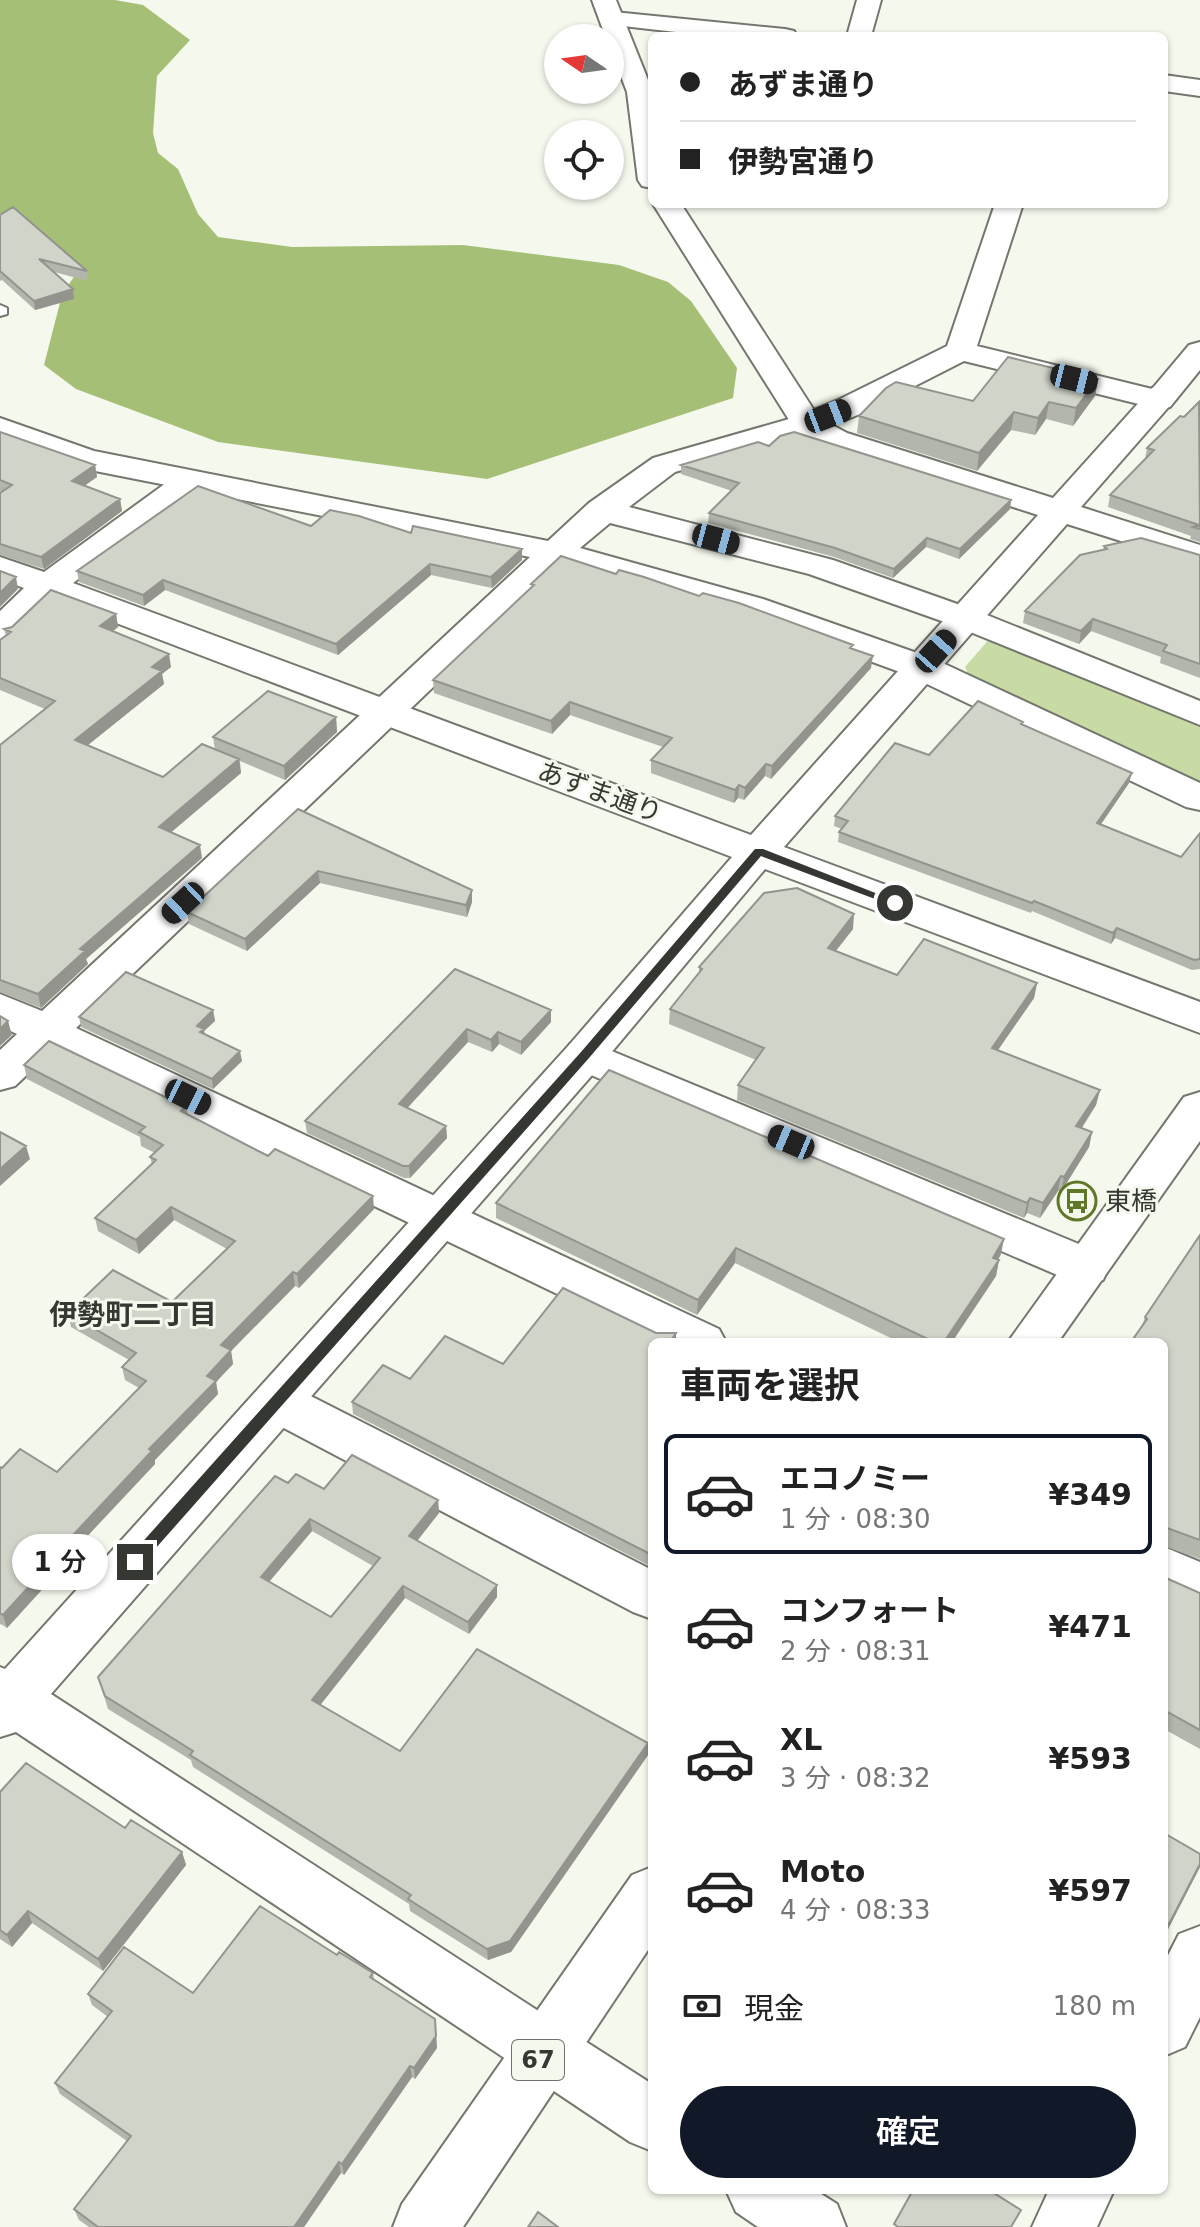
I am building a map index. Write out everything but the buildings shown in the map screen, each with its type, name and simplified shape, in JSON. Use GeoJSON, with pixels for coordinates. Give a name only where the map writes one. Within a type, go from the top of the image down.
{"type":"FeatureCollection","features":[{"type":"Feature","properties":{"kind":"street"},"geometry":{"type":"LineString","coordinates":[[860,32],[869,0]]}},
{"type":"Feature","properties":{"kind":"street"},"geometry":{"type":"LineString","coordinates":[[648,151],[640,92],[609,10],[758,32]]}},
{"type":"Feature","properties":{"kind":"street"},"geometry":{"type":"LineString","coordinates":[[1168,84],[1200,88]]}},
{"type":"Feature","properties":{"kind":"street"},"geometry":{"type":"LineString","coordinates":[[670,208],[807,424],[836,440],[1200,556]]}},
{"type":"Feature","properties":{"kind":"street"},"geometry":{"type":"LineString","coordinates":[[960,351],[975,314],[1008,208]]}},
{"type":"Feature","properties":{"kind":"street"},"geometry":{"type":"LineString","coordinates":[[0,1075],[555,552],[601,510],[664,465],[807,424],[849,407],[960,351],[1161,397],[1200,400]]}},
{"type":"Feature","properties":{"kind":"street"},"geometry":{"type":"LineString","coordinates":[[648,2117],[4,1701],[278,1402],[1200,351]]}},
{"type":"Feature","properties":{"kind":"street"},"geometry":{"type":"LineString","coordinates":[[0,428],[85,459],[555,552],[751,606],[921,667],[1200,798]]}},
{"type":"Feature","properties":{"kind":"street"},"geometry":{"type":"LineString","coordinates":[[0,630],[48,585],[189,482]]}},
{"type":"Feature","properties":{"kind":"street"},"geometry":{"type":"LineString","coordinates":[[601,510],[821,567],[965,618],[1200,714]]}},
{"type":"Feature","properties":{"kind":"street","name":"あずま通り"},"geometry":{"type":"LineString","coordinates":[[0,567],[1200,1018]]}},
{"type":"Feature","properties":{"kind":"street"},"geometry":{"type":"LineString","coordinates":[[0,1009],[694,1338]]}},
{"type":"Feature","properties":{"kind":"street"},"geometry":{"type":"LineString","coordinates":[[585,1055],[1086,1267]]}},
{"type":"Feature","properties":{"kind":"street"},"geometry":{"type":"LineString","coordinates":[[1035,1338],[1200,1108]]}},
{"type":"Feature","properties":{"kind":"street"},"geometry":{"type":"LineString","coordinates":[[278,1402],[648,1594]]}},
{"type":"Feature","properties":{"kind":"street"},"geometry":{"type":"LineString","coordinates":[[1168,1571],[1200,1588]]}},
{"type":"Feature","properties":{"kind":"street","name":"67"},"geometry":{"type":"LineString","coordinates":[[425,2227],[648,1900]]}},
{"type":"Feature","properties":{"kind":"street"},"geometry":{"type":"LineString","coordinates":[[1168,2018],[1200,1954]]}},
{"type":"Feature","properties":{"kind":"street"},"geometry":{"type":"LineString","coordinates":[[764,2194],[814,2227]]}},
{"type":"Feature","properties":{"kind":"street"},"geometry":{"type":"LineString","coordinates":[[1064,2227],[1080,2194]]}},
{"type":"Feature","properties":{"kind":"green space"},"geometry":{"type":"Polygon","coordinates":[[[0,0],[115,0],[143,5],[190,40],[157,76],[153,133],[158,153],[178,169],[198,214],[218,237],[292,247],[463,245],[619,265],[668,282],[691,301],[737,368],[733,398],[487,479],[218,442],[76,389],[44,365],[62,295],[77,272],[51,241],[0,213],[0,0]]]}},
{"type":"Feature","properties":{"kind":"green space"},"geometry":{"type":"Polygon","coordinates":[[[991,637],[1200,722],[1200,784],[970,678],[965,667],[991,637]]]}},
{"type":"Feature","properties":{"kind":"place","name":"東橋"},"geometry":{"type":"Point","coordinates":[1077,1201]}},
{"type":"Feature","properties":{"kind":"district","name":"伊勢町二丁目"},"geometry":{"type":"Point","coordinates":[133,1314]}},
{"type":"Feature","properties":{"kind":"route"},"geometry":{"type":"LineString","coordinates":[[135,1562],[585,1055],[759,851],[895,903]]}}]}
